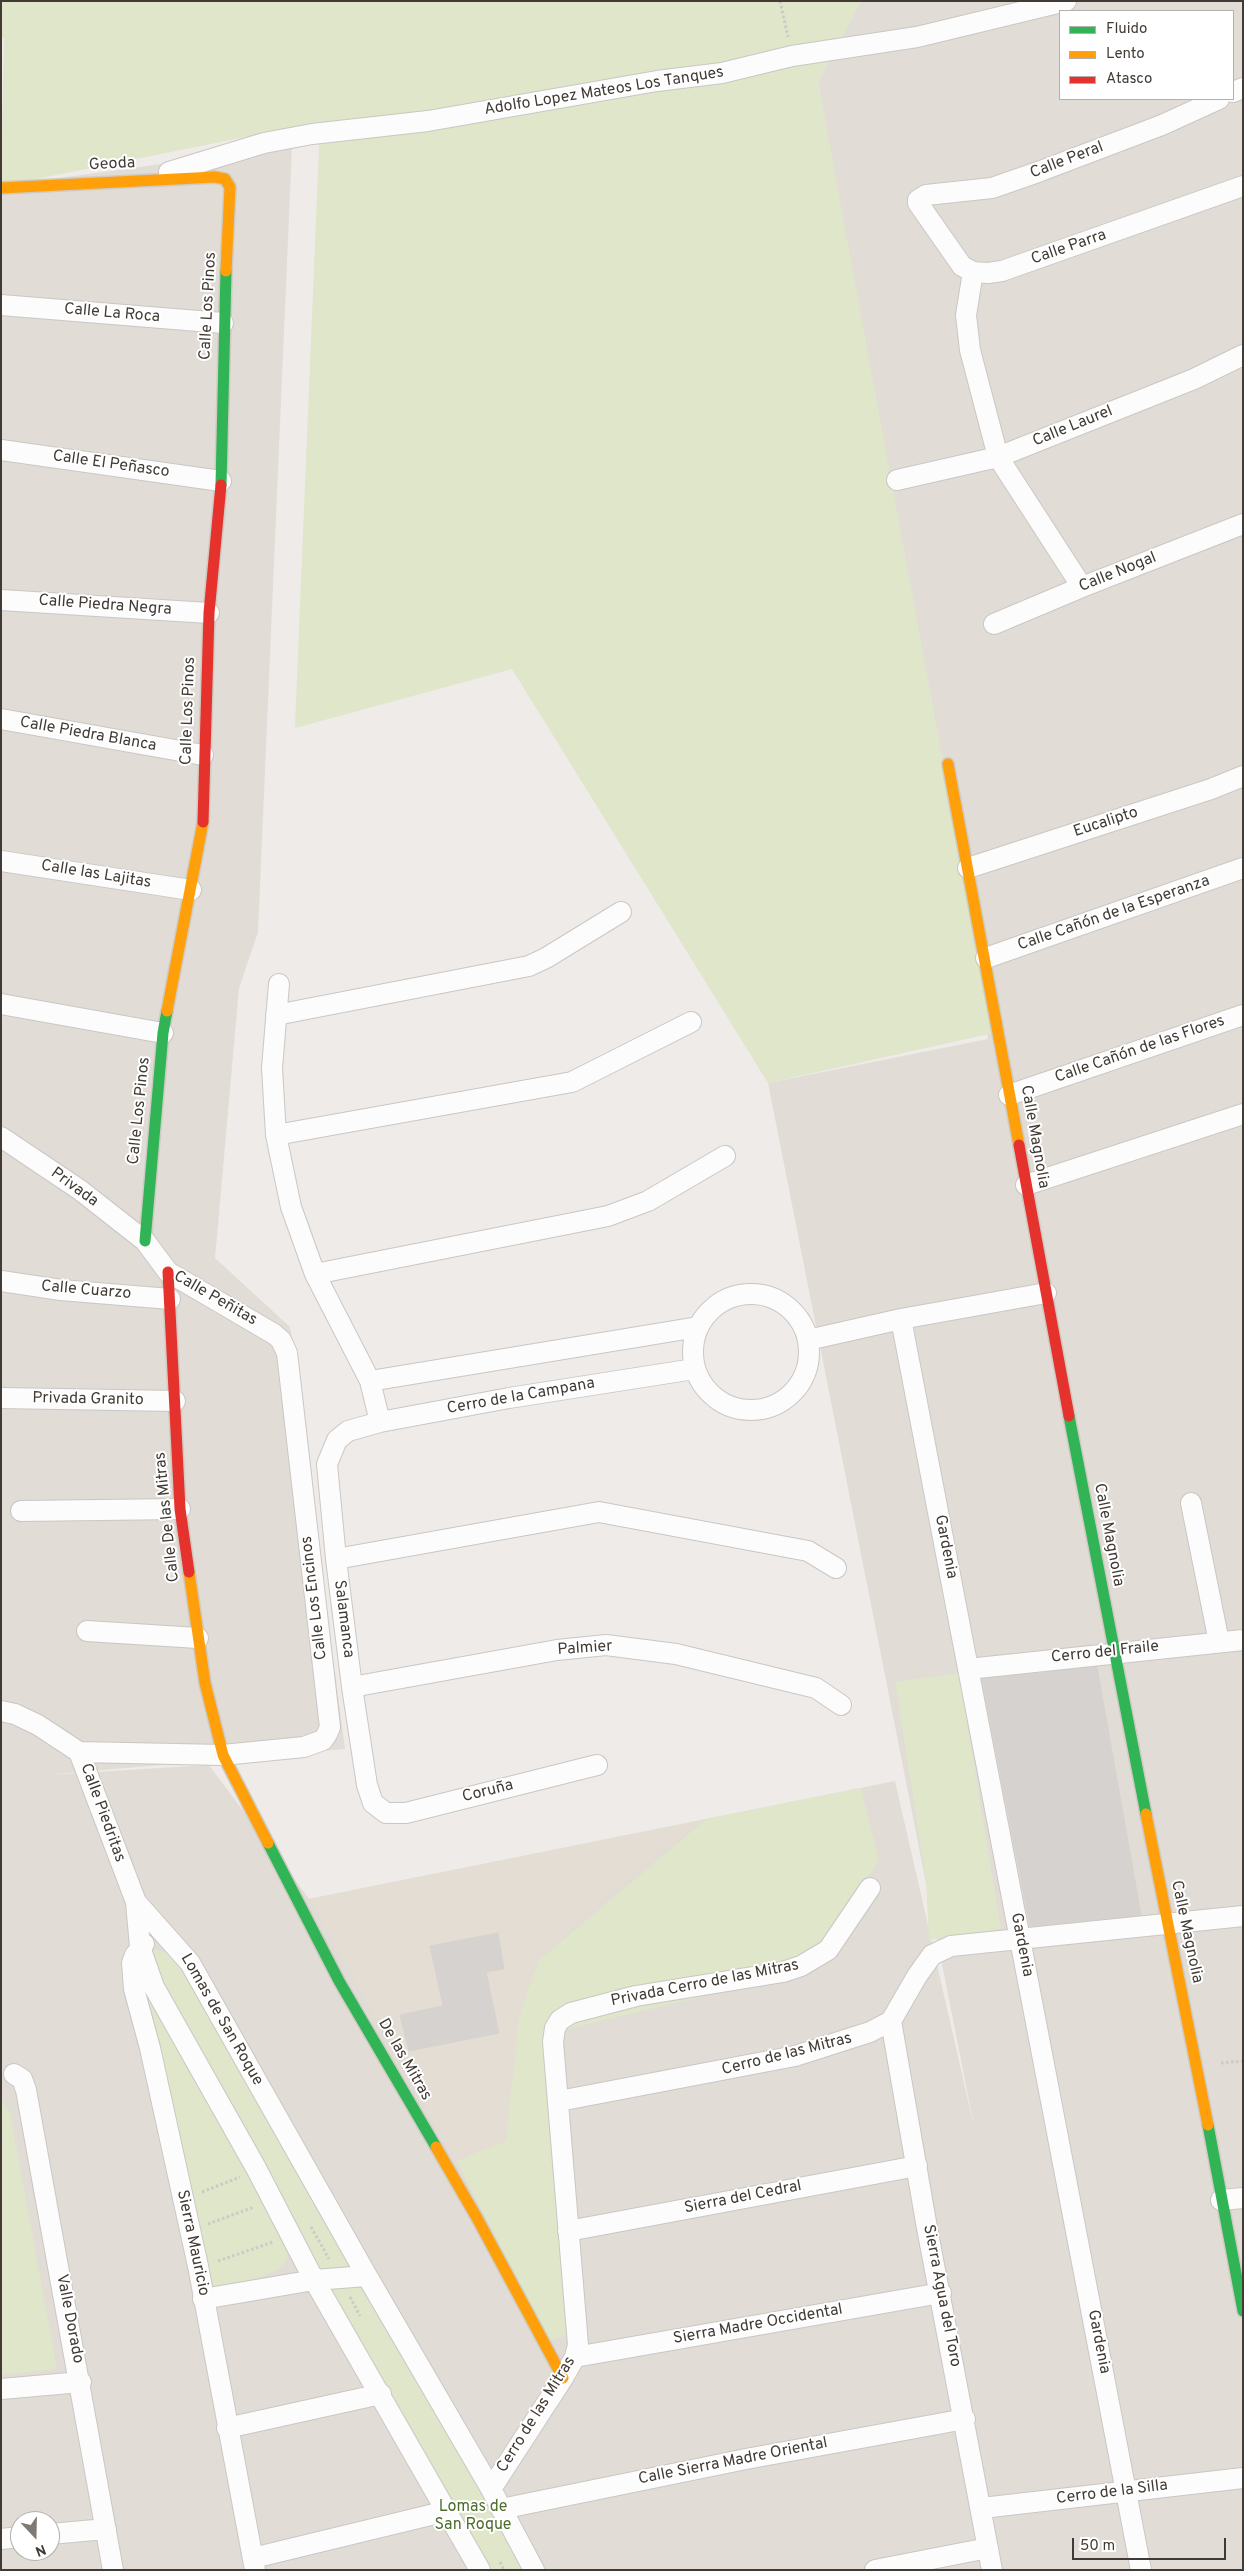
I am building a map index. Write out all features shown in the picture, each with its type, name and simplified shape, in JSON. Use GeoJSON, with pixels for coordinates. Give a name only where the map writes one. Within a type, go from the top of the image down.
{"type":"FeatureCollection","features":[{"type":"Feature","properties":{"kind":"street","name":"Adolfo Lopez Mateos Los Tanques"},"geometry":{"type":"LineString","coordinates":[[143,180],[264,143],[312,134],[428,121],[657,81],[722,73],[792,56],[917,37],[1030,4],[1066,1]]}},
{"type":"Feature","properties":{"kind":"street","name":"Calle Peral"},"geometry":{"type":"LineString","coordinates":[[973,272],[962,266],[920,208],[918,200],[926,195],[963,192],[1001,185],[1162,125],[1217,100]]}},
{"type":"Feature","properties":{"kind":"street","name":"Geoda"},"geometry":{"type":"LineString","coordinates":[[1,188],[216,177],[225,179]]}},
{"type":"Feature","properties":{"kind":"street","name":"Calle Los Pinos"},"geometry":{"type":"LineString","coordinates":[[145,1241],[164,1034],[203,824],[209,613],[221,481],[223,323],[232,196],[230,187],[225,179]]}},
{"type":"Feature","properties":{"kind":"street","name":"Calle Parra"},"geometry":{"type":"LineString","coordinates":[[973,272],[1002,271],[1243,186]]}},
{"type":"Feature","properties":{"kind":"street"},"geometry":{"type":"LineString","coordinates":[[973,272],[966,315],[970,350],[998,458],[1082,587]]}},
{"type":"Feature","properties":{"kind":"street","name":"Calle La Roca"},"geometry":{"type":"LineString","coordinates":[[1,305],[223,323]]}},
{"type":"Feature","properties":{"kind":"street","name":"Calle Laurel"},"geometry":{"type":"LineString","coordinates":[[897,480],[998,458],[1194,379],[1243,355]]}},
{"type":"Feature","properties":{"kind":"street","name":"Calle El Peñasco"},"geometry":{"type":"LineString","coordinates":[[1,450],[221,481]]}},
{"type":"Feature","properties":{"kind":"street","name":"Calle Nogal"},"geometry":{"type":"LineString","coordinates":[[994,624],[1082,587],[1243,524]]}},
{"type":"Feature","properties":{"kind":"street","name":"Calle Piedra Negra"},"geometry":{"type":"LineString","coordinates":[[1,600],[209,613]]}},
{"type":"Feature","properties":{"kind":"street","name":"Calle Piedra Blanca"},"geometry":{"type":"LineString","coordinates":[[1,719],[204,756]]}},
{"type":"Feature","properties":{"kind":"street","name":"Calle Magnolia"},"geometry":{"type":"LineString","coordinates":[[948,764],[986,958],[1009,1095],[1113,1652],[1197,2066],[1243,2311]]}},
{"type":"Feature","properties":{"kind":"street","name":"Eucalipto"},"geometry":{"type":"LineString","coordinates":[[968,868],[1211,789],[1243,776]]}},
{"type":"Feature","properties":{"kind":"street","name":"Calle las Lajitas"},"geometry":{"type":"LineString","coordinates":[[1,861],[191,890]]}},
{"type":"Feature","properties":{"kind":"street","name":"Calle Cañón de la Esperanza"},"geometry":{"type":"LineString","coordinates":[[986,958],[1243,868]]}},
{"type":"Feature","properties":{"kind":"street"},"geometry":{"type":"LineString","coordinates":[[276,1015],[529,966],[546,958],[621,912]]}},
{"type":"Feature","properties":{"kind":"street"},"geometry":{"type":"LineString","coordinates":[[279,984],[272,1068],[276,1135],[291,1207],[315,1274],[370,1381],[380,1422]]}},
{"type":"Feature","properties":{"kind":"street"},"geometry":{"type":"LineString","coordinates":[[1,1004],[164,1034]]}},
{"type":"Feature","properties":{"kind":"street","name":"Calle Cañón de las Flores"},"geometry":{"type":"LineString","coordinates":[[1009,1095],[1243,1015]]}},
{"type":"Feature","properties":{"kind":"street"},"geometry":{"type":"LineString","coordinates":[[276,1135],[572,1082],[690,1022]]}},
{"type":"Feature","properties":{"kind":"street"},"geometry":{"type":"LineString","coordinates":[[1026,1185],[1243,1114]]}},
{"type":"Feature","properties":{"kind":"street","name":"Privada"},"geometry":{"type":"LineString","coordinates":[[1,1138],[80,1190],[145,1241]]}},
{"type":"Feature","properties":{"kind":"street"},"geometry":{"type":"LineString","coordinates":[[315,1274],[608,1216],[648,1202],[725,1156]]}},
{"type":"Feature","properties":{"kind":"street","name":"Calle Peñitas"},"geometry":{"type":"LineString","coordinates":[[145,1241],[168,1272],[274,1334],[281,1340],[287,1353]]}},
{"type":"Feature","properties":{"kind":"street","name":"Calle De las Mitras"},"geometry":{"type":"LineString","coordinates":[[168,1272],[180,1509],[198,1638],[211,1712],[222,1755]]}},
{"type":"Feature","properties":{"kind":"street","name":"Calle Cuarzo"},"geometry":{"type":"LineString","coordinates":[[1,1281],[61,1290],[170,1299]]}},
{"type":"Feature","properties":{"kind":"street"},"geometry":{"type":"LineString","coordinates":[[808,1340],[1046,1292]]}},
{"type":"Feature","properties":{"kind":"street"},"geometry":{"type":"LineString","coordinates":[[750,1294],[771,1297],[790,1308],[803,1325],[808,1340],[808,1367],[799,1387],[783,1401],[763,1410],[741,1410],[720,1403],[704,1388],[694,1369],[692,1348],[698,1327],[711,1310],[729,1298],[750,1294]]}},
{"type":"Feature","properties":{"kind":"street","name":"Gardenia"},"geometry":{"type":"LineString","coordinates":[[901,1320],[1141,2570]]}},
{"type":"Feature","properties":{"kind":"street"},"geometry":{"type":"LineString","coordinates":[[370,1381],[698,1327]]}},
{"type":"Feature","properties":{"kind":"street","name":"Calle Los Encinos"},"geometry":{"type":"LineString","coordinates":[[79,1752],[222,1755],[314,1745],[323,1740],[330,1727],[287,1353]]}},
{"type":"Feature","properties":{"kind":"street","name":"Cerro de la Campana"},"geometry":{"type":"LineString","coordinates":[[348,1430],[380,1422],[510,1398],[694,1369]]}},
{"type":"Feature","properties":{"kind":"street","name":"Privada Granito"},"geometry":{"type":"LineString","coordinates":[[1,1398],[175,1401]]}},
{"type":"Feature","properties":{"kind":"street","name":"Salamanca"},"geometry":{"type":"LineString","coordinates":[[348,1430],[337,1440],[327,1464],[336,1559],[352,1687],[368,1790],[374,1803],[380,1809]]}},
{"type":"Feature","properties":{"kind":"street"},"geometry":{"type":"LineString","coordinates":[[1191,1503],[1219,1642]]}},
{"type":"Feature","properties":{"kind":"street"},"geometry":{"type":"LineString","coordinates":[[21,1511],[180,1509]]}},
{"type":"Feature","properties":{"kind":"street"},"geometry":{"type":"LineString","coordinates":[[336,1559],[598,1512],[808,1550],[836,1568]]}},
{"type":"Feature","properties":{"kind":"street"},"geometry":{"type":"LineString","coordinates":[[87,1630],[198,1638]]}},
{"type":"Feature","properties":{"kind":"street","name":"Cerro del Fraile"},"geometry":{"type":"LineString","coordinates":[[968,1669],[1113,1652],[1243,1640]]}},
{"type":"Feature","properties":{"kind":"street","name":"Palmier"},"geometry":{"type":"LineString","coordinates":[[352,1687],[557,1650],[606,1644],[676,1654],[816,1688],[841,1705]]}},
{"type":"Feature","properties":{"kind":"street","name":"Calle Piedritas"},"geometry":{"type":"LineString","coordinates":[[1,1711],[15,1714],[38,1725],[79,1752],[136,1902]]}},
{"type":"Feature","properties":{"kind":"street","name":"De las Mitras"},"geometry":{"type":"LineString","coordinates":[[222,1755],[339,1981],[476,2218],[563,2378]]}},
{"type":"Feature","properties":{"kind":"street","name":"Coruña"},"geometry":{"type":"LineString","coordinates":[[380,1809],[386,1813],[406,1813],[597,1765]]}},
{"type":"Feature","properties":{"kind":"street","name":"Privada Cerro de las Mitras"},"geometry":{"type":"LineString","coordinates":[[553,2042],[555,2028],[560,2020],[582,2010],[636,1996],[783,1972],[808,1963],[828,1950],[870,1888]]}},
{"type":"Feature","properties":{"kind":"street"},"geometry":{"type":"LineString","coordinates":[[136,1902],[140,1947],[154,1987],[256,2168],[314,2280],[381,2394],[480,2570]]}},
{"type":"Feature","properties":{"kind":"street","name":"Lomas de San Roque"},"geometry":{"type":"LineString","coordinates":[[136,1902],[190,1963],[367,2276],[491,2488],[534,2570]]}},
{"type":"Feature","properties":{"kind":"street"},"geometry":{"type":"LineString","coordinates":[[891,2021],[923,1966],[938,1951],[951,1946],[1243,1916]]}},
{"type":"Feature","properties":{"kind":"street","name":"Sierra Mauricio"},"geometry":{"type":"LineString","coordinates":[[161,1928],[140,1947],[132,1963],[134,1989],[152,2057],[203,2299],[254,2564]]}},
{"type":"Feature","properties":{"kind":"street","name":"Cerro de las Mitras"},"geometry":{"type":"LineString","coordinates":[[559,2101],[795,2056],[857,2037],[891,2021]]}},
{"type":"Feature","properties":{"kind":"street","name":"Sierra Agua del Toro"},"geometry":{"type":"LineString","coordinates":[[891,2021],[992,2570]]}},
{"type":"Feature","properties":{"kind":"street","name":"Cerro de las Mitras"},"geometry":{"type":"LineString","coordinates":[[491,2488],[563,2378],[575,2356],[579,2336],[568,2231],[553,2042]]}},
{"type":"Feature","properties":{"kind":"street","name":"Valle Dorado"},"geometry":{"type":"LineString","coordinates":[[14,2074],[22,2079],[26,2090],[81,2382],[113,2570]]}},
{"type":"Feature","properties":{"kind":"street","name":"Sierra del Cedral"},"geometry":{"type":"LineString","coordinates":[[568,2231],[917,2166]]}},
{"type":"Feature","properties":{"kind":"street"},"geometry":{"type":"LineString","coordinates":[[1221,2200],[1243,2198]]}},
{"type":"Feature","properties":{"kind":"street"},"geometry":{"type":"LineString","coordinates":[[203,2299],[314,2280],[367,2276]]}},
{"type":"Feature","properties":{"kind":"street","name":"Sierra Madre Occidental"},"geometry":{"type":"LineString","coordinates":[[575,2356],[941,2293]]}},
{"type":"Feature","properties":{"kind":"street"},"geometry":{"type":"LineString","coordinates":[[1,2389],[81,2382]]}},
{"type":"Feature","properties":{"kind":"street"},"geometry":{"type":"LineString","coordinates":[[227,2428],[381,2394]]}},
{"type":"Feature","properties":{"kind":"street","name":"Calle Sierra Madre Oriental"},"geometry":{"type":"LineString","coordinates":[[501,2509],[746,2459],[965,2419]]}},
{"type":"Feature","properties":{"kind":"street","name":"Cerro de la Silla"},"geometry":{"type":"LineString","coordinates":[[982,2508],[1243,2478]]}},
{"type":"Feature","properties":{"kind":"street"},"geometry":{"type":"LineString","coordinates":[[254,2564],[447,2511]]}},
{"type":"Feature","properties":{"kind":"street"},"geometry":{"type":"LineString","coordinates":[[60,2533],[106,2529]]}},
{"type":"Feature","properties":{"kind":"street"},"geometry":{"type":"LineString","coordinates":[[875,2570],[988,2548]]}},
{"type":"Feature","properties":{"kind":"path"},"geometry":{"type":"LineString","coordinates":[[780,1],[792,56]]}},
{"type":"Feature","properties":{"kind":"path"},"geometry":{"type":"LineString","coordinates":[[199,2194],[244,2176]]}},
{"type":"Feature","properties":{"kind":"path"},"geometry":{"type":"LineString","coordinates":[[205,2226],[260,2205]]}},
{"type":"Feature","properties":{"kind":"path"},"geometry":{"type":"LineString","coordinates":[[210,2263],[279,2240]]}},
{"type":"Feature","properties":{"kind":"shaded area"},"geometry":{"type":"Polygon","coordinates":[[[861,1],[1243,1],[1243,2570],[1,2570],[1,186],[292,146],[258,932],[239,988],[215,1258],[290,1327],[345,1749],[46,1775],[209,1765],[309,1899],[895,1781],[975,2131],[768,1083],[988,1039],[818,81],[861,1]]]}},
{"type":"Feature","properties":{"kind":"shaded area"},"geometry":{"type":"Polygon","coordinates":[[[706,1819],[660,1852],[613,1891],[539,1960],[519,2016],[506,2141],[456,2161],[309,1899],[706,1819]]]}},
{"type":"Feature","properties":{"kind":"green space"},"geometry":{"type":"Polygon","coordinates":[[[1,1],[861,1],[818,81],[993,1033],[768,1083],[512,669],[295,728],[320,122],[1,186],[4,38],[1,37],[1,1]]]}},
{"type":"Feature","properties":{"kind":"green space"},"geometry":{"type":"Polygon","coordinates":[[[959,1673],[1001,1929],[929,1940],[926,1880],[895,1682],[959,1673]]]}},
{"type":"Feature","properties":{"kind":"green space"},"geometry":{"type":"Polygon","coordinates":[[[861,1788],[879,1860],[812,1970],[551,2033],[566,2336],[549,2341],[456,2161],[506,2141],[519,2016],[539,1960],[706,1819],[861,1788]]]}},
{"type":"Feature","properties":{"kind":"green space","name":"Lomas de San Roque"},"geometry":{"type":"Polygon","coordinates":[[[153,1948],[169,1954],[179,1964],[490,2505],[524,2570],[480,2570],[151,1964],[153,1948]]]}},
{"type":"Feature","properties":{"kind":"green space"},"geometry":{"type":"Polygon","coordinates":[[[139,1966],[288,2237],[287,2260],[279,2269],[253,2280],[218,2287],[210,2283],[139,1966]]]}},
{"type":"Feature","properties":{"kind":"green space"},"geometry":{"type":"Polygon","coordinates":[[[1,2100],[10,2112],[57,2369],[1,2375],[1,2100]]]}},
{"type":"Feature","properties":{"kind":"building"},"geometry":{"type":"Polygon","coordinates":[[[1097,1667],[1141,1915],[1030,1926],[982,1679],[1097,1667]]]}},
{"type":"Feature","properties":{"kind":"building"},"geometry":{"type":"Polygon","coordinates":[[[498,1933],[504,1969],[486,1972],[499,2033],[409,2051],[400,2015],[443,2006],[430,1946],[498,1933]]]}},
{"type":"Feature","properties":{"kind":"traffic: fast"},"geometry":{"type":"LineString","coordinates":[[221,485],[226,271]]}},
{"type":"Feature","properties":{"kind":"traffic: fast"},"geometry":{"type":"LineString","coordinates":[[145,1241],[163,1033],[167,1011]]}},
{"type":"Feature","properties":{"kind":"traffic: fast"},"geometry":{"type":"LineString","coordinates":[[1069,1416],[1146,1814]]}},
{"type":"Feature","properties":{"kind":"traffic: fast"},"geometry":{"type":"LineString","coordinates":[[268,1843],[339,1981],[436,2147]]}},
{"type":"Feature","properties":{"kind":"traffic: fast"},"geometry":{"type":"LineString","coordinates":[[1208,2125],[1243,2311]]}},
{"type":"Feature","properties":{"kind":"traffic: slow"},"geometry":{"type":"LineString","coordinates":[[1,188],[215,177],[225,179],[230,187],[226,271]]}},
{"type":"Feature","properties":{"kind":"traffic: slow"},"geometry":{"type":"LineString","coordinates":[[948,764],[1019,1145]]}},
{"type":"Feature","properties":{"kind":"traffic: slow"},"geometry":{"type":"LineString","coordinates":[[167,1011],[203,822]]}},
{"type":"Feature","properties":{"kind":"traffic: slow"},"geometry":{"type":"LineString","coordinates":[[189,1572],[205,1683],[223,1755],[268,1843]]}},
{"type":"Feature","properties":{"kind":"traffic: slow"},"geometry":{"type":"LineString","coordinates":[[1146,1814],[1208,2125]]}},
{"type":"Feature","properties":{"kind":"traffic: slow"},"geometry":{"type":"LineString","coordinates":[[436,2147],[477,2218],[563,2378]]}},
{"type":"Feature","properties":{"kind":"traffic: jam"},"geometry":{"type":"LineString","coordinates":[[203,822],[209,613],[221,485]]}},
{"type":"Feature","properties":{"kind":"traffic: jam"},"geometry":{"type":"LineString","coordinates":[[1019,1145],[1069,1416]]}},
{"type":"Feature","properties":{"kind":"traffic: jam"},"geometry":{"type":"LineString","coordinates":[[168,1272],[180,1509],[189,1572]]}}]}
